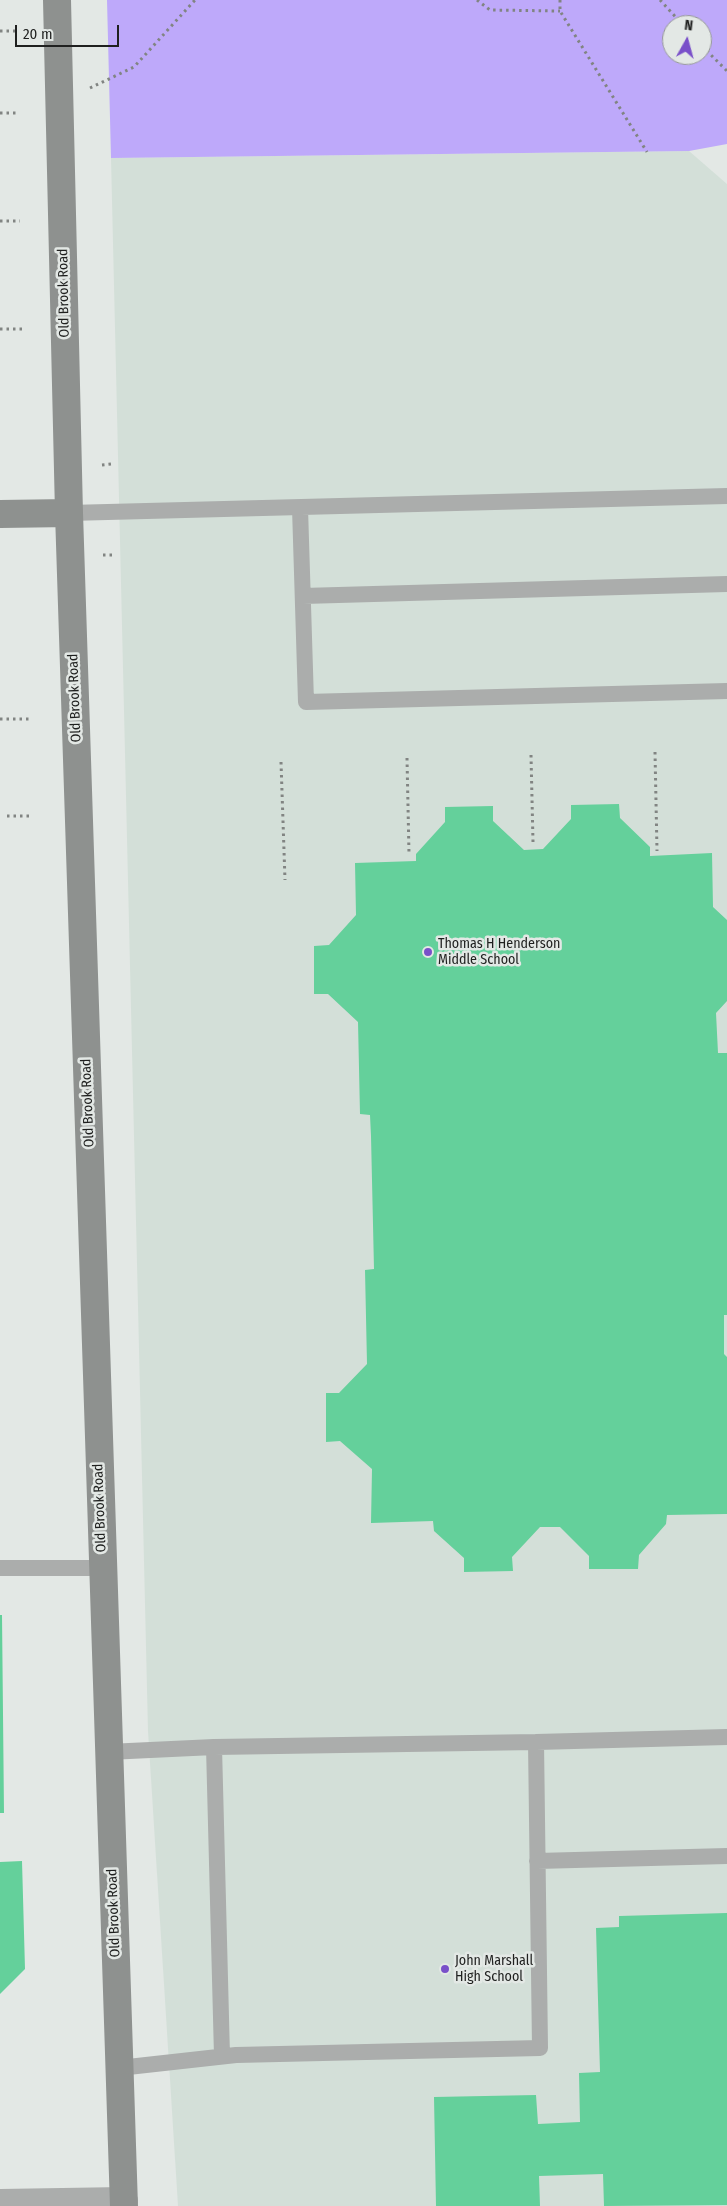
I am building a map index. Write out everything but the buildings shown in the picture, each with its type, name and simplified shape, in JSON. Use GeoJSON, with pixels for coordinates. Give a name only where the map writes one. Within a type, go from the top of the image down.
{"type":"FeatureCollection","features":[{"type":"Feature","properties":{"kind":"street","name":"Old Brook Road"},"geometry":{"type":"LineString","coordinates":[[57,0],[70,513],[102,1568],[124,2203]]}},
{"type":"Feature","properties":{"kind":"street"},"geometry":{"type":"LineString","coordinates":[[0,514],[70,513]]}},
{"type":"Feature","properties":{"kind":"street"},"geometry":{"type":"LineString","coordinates":[[0,2203],[124,2203]]}},
{"type":"Feature","properties":{"kind":"lane"},"geometry":{"type":"LineString","coordinates":[[70,513],[727,496]]}},
{"type":"Feature","properties":{"kind":"lane"},"geometry":{"type":"LineString","coordinates":[[300,508],[306,702],[727,691]]}},
{"type":"Feature","properties":{"kind":"lane"},"geometry":{"type":"LineString","coordinates":[[303,596],[727,584]]}},
{"type":"Feature","properties":{"kind":"lane"},"geometry":{"type":"LineString","coordinates":[[0,1568],[102,1568]]}},
{"type":"Feature","properties":{"kind":"lane"},"geometry":{"type":"LineString","coordinates":[[108,1752],[214,1747],[727,1737]]}},
{"type":"Feature","properties":{"kind":"lane"},"geometry":{"type":"LineString","coordinates":[[119,2068],[222,2056],[540,2048],[536,1861],[536,1742]]}},
{"type":"Feature","properties":{"kind":"lane"},"geometry":{"type":"LineString","coordinates":[[214,1747],[222,2056]]}},
{"type":"Feature","properties":{"kind":"lane"},"geometry":{"type":"LineString","coordinates":[[536,1861],[727,1856]]}},
{"type":"Feature","properties":{"kind":"path"},"geometry":{"type":"LineString","coordinates":[[60,103],[134,67],[195,0]]}},
{"type":"Feature","properties":{"kind":"path"},"geometry":{"type":"LineString","coordinates":[[477,0],[490,10],[560,11]]}},
{"type":"Feature","properties":{"kind":"path"},"geometry":{"type":"LineString","coordinates":[[560,0],[560,11],[647,152]]}},
{"type":"Feature","properties":{"kind":"path"},"geometry":{"type":"LineString","coordinates":[[660,0],[674,15]]}},
{"type":"Feature","properties":{"kind":"path"},"geometry":{"type":"LineString","coordinates":[[0,31],[15,31]]}},
{"type":"Feature","properties":{"kind":"path"},"geometry":{"type":"LineString","coordinates":[[712,56],[727,72]]}},
{"type":"Feature","properties":{"kind":"path"},"geometry":{"type":"LineString","coordinates":[[0,113],[17,113]]}},
{"type":"Feature","properties":{"kind":"path"},"geometry":{"type":"LineString","coordinates":[[0,221],[20,221]]}},
{"type":"Feature","properties":{"kind":"path"},"geometry":{"type":"LineString","coordinates":[[0,329],[23,329]]}},
{"type":"Feature","properties":{"kind":"path"},"geometry":{"type":"LineString","coordinates":[[102,464],[112,464]]}},
{"type":"Feature","properties":{"kind":"path"},"geometry":{"type":"LineString","coordinates":[[103,555],[114,555]]}},
{"type":"Feature","properties":{"kind":"path"},"geometry":{"type":"LineString","coordinates":[[0,719],[31,720]]}},
{"type":"Feature","properties":{"kind":"path"},"geometry":{"type":"LineString","coordinates":[[655,752],[657,851]]}},
{"type":"Feature","properties":{"kind":"path"},"geometry":{"type":"LineString","coordinates":[[531,755],[533,842]]}},
{"type":"Feature","properties":{"kind":"path"},"geometry":{"type":"LineString","coordinates":[[407,758],[409,854]]}},
{"type":"Feature","properties":{"kind":"path"},"geometry":{"type":"LineString","coordinates":[[281,762],[285,880]]}},
{"type":"Feature","properties":{"kind":"path"},"geometry":{"type":"LineString","coordinates":[[7,816],[33,816]]}},
{"type":"Feature","properties":{"kind":"shaded area"},"geometry":{"type":"Polygon","coordinates":[[[107,0],[727,0],[727,144],[689,151],[111,158],[107,0]]]}},
{"type":"Feature","properties":{"kind":"shaded area","name":"Thomas H Henderson Middle School"},"geometry":{"type":"Polygon","coordinates":[[[689,151],[727,184],[727,2206],[178,2206],[148,1731],[111,158],[689,151]]]}},
{"type":"Feature","properties":{"kind":"place","name":"Thomas H Henderson Middle School"},"geometry":{"type":"Point","coordinates":[428,952]}},
{"type":"Feature","properties":{"kind":"place","name":"John Marshall High School"},"geometry":{"type":"Point","coordinates":[445,1969]}}]}
